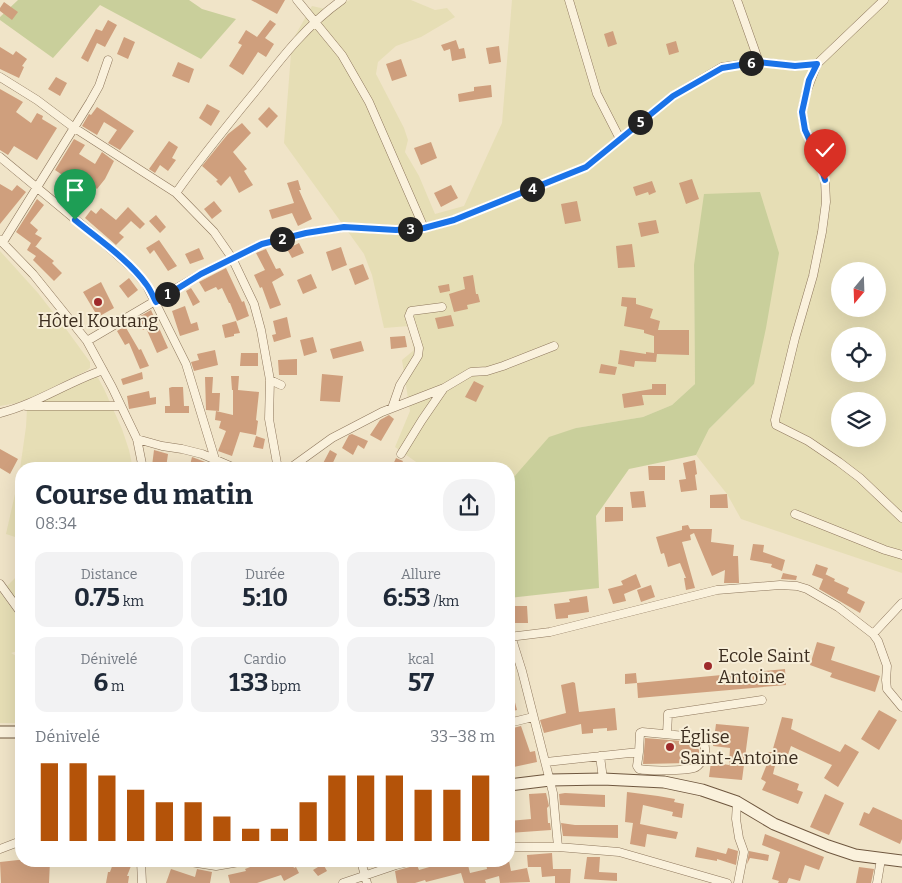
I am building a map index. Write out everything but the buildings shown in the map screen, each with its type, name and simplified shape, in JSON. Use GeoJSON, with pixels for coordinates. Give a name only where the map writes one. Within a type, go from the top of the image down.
{"type":"FeatureCollection","features":[{"type":"Feature","properties":{"kind":"main road"},"geometry":{"type":"LineString","coordinates":[[0,732],[15,732]]}},
{"type":"Feature","properties":{"kind":"main road"},"geometry":{"type":"LineString","coordinates":[[515,784],[550,780],[603,779],[664,782],[702,790],[737,802],[790,831],[855,855],[902,861]]}},
{"type":"Feature","properties":{"kind":"street"},"geometry":{"type":"LineString","coordinates":[[297,0],[342,55],[370,102],[424,228]]}},
{"type":"Feature","properties":{"kind":"street"},"geometry":{"type":"LineString","coordinates":[[176,193],[290,48],[315,22],[342,0]]}},
{"type":"Feature","properties":{"kind":"street"},"geometry":{"type":"LineString","coordinates":[[569,0],[597,94],[620,139]]}},
{"type":"Feature","properties":{"kind":"street"},"geometry":{"type":"LineString","coordinates":[[737,0],[758,62]]}},
{"type":"Feature","properties":{"kind":"street"},"geometry":{"type":"LineString","coordinates":[[884,0],[817,64],[809,80],[802,112],[805,130],[819,160],[825,180],[826,202],[813,276],[795,338],[775,420],[776,425],[808,442],[860,478],[902,518]]}},
{"type":"Feature","properties":{"kind":"street"},"geometry":{"type":"LineString","coordinates":[[108,60],[99,86],[38,188],[2,241],[33,274],[88,341],[137,439],[142,462]]}},
{"type":"Feature","properties":{"kind":"street"},"geometry":{"type":"LineString","coordinates":[[88,341],[201,274],[262,244],[330,229],[359,227],[396,230],[424,228],[454,220],[586,167],[673,96],[722,68],[758,62],[795,66],[817,64]]}},
{"type":"Feature","properties":{"kind":"street"},"geometry":{"type":"LineString","coordinates":[[0,77],[37,100],[73,127],[176,193],[214,232],[232,258],[254,304],[270,380],[269,419],[277,462]]}},
{"type":"Feature","properties":{"kind":"street"},"geometry":{"type":"LineString","coordinates":[[0,157],[133,269],[146,284],[186,364],[216,462]]}},
{"type":"Feature","properties":{"kind":"street"},"geometry":{"type":"LineString","coordinates":[[392,408],[400,385],[418,356],[419,348],[408,316],[411,311],[442,307]]}},
{"type":"Feature","properties":{"kind":"street"},"geometry":{"type":"LineString","coordinates":[[299,462],[332,438],[392,408],[444,388],[471,372],[487,371],[503,366],[554,346]]}},
{"type":"Feature","properties":{"kind":"street"},"geometry":{"type":"LineString","coordinates":[[0,413],[22,406],[103,370]]}},
{"type":"Feature","properties":{"kind":"street"},"geometry":{"type":"LineString","coordinates":[[270,380],[281,384]]}},
{"type":"Feature","properties":{"kind":"street"},"geometry":{"type":"LineString","coordinates":[[401,454],[444,388]]}},
{"type":"Feature","properties":{"kind":"street"},"geometry":{"type":"LineString","coordinates":[[22,406],[121,406]]}},
{"type":"Feature","properties":{"kind":"street"},"geometry":{"type":"LineString","coordinates":[[137,439],[182,449],[222,462]]}},
{"type":"Feature","properties":{"kind":"street"},"geometry":{"type":"LineString","coordinates":[[795,514],[902,555]]}},
{"type":"Feature","properties":{"kind":"street"},"geometry":{"type":"LineString","coordinates":[[0,584],[15,605]]}},
{"type":"Feature","properties":{"kind":"street"},"geometry":{"type":"LineString","coordinates":[[515,636],[550,632],[717,590],[780,585],[797,586],[807,589],[838,606],[873,634],[887,666],[887,689],[902,707]]}},
{"type":"Feature","properties":{"kind":"street"},"geometry":{"type":"LineString","coordinates":[[873,634],[902,603]]}},
{"type":"Feature","properties":{"kind":"street"},"geometry":{"type":"LineString","coordinates":[[515,654],[534,717],[553,793],[558,847]]}},
{"type":"Feature","properties":{"kind":"street"},"geometry":{"type":"LineString","coordinates":[[667,734],[668,714],[762,700]]}},
{"type":"Feature","properties":{"kind":"street"},"geometry":{"type":"LineString","coordinates":[[515,722],[534,717]]}},
{"type":"Feature","properties":{"kind":"street"},"geometry":{"type":"LineString","coordinates":[[641,732],[667,734],[696,737],[702,740],[705,754],[702,762],[694,768],[639,769],[637,766],[641,732]]}},
{"type":"Feature","properties":{"kind":"street"},"geometry":{"type":"LineString","coordinates":[[546,762],[639,752]]}},
{"type":"Feature","properties":{"kind":"street"},"geometry":{"type":"LineString","coordinates":[[600,756],[603,779]]}},
{"type":"Feature","properties":{"kind":"street"},"geometry":{"type":"LineString","coordinates":[[664,782],[665,770]]}},
{"type":"Feature","properties":{"kind":"street"},"geometry":{"type":"LineString","coordinates":[[737,802],[736,820],[744,852],[738,883]]}},
{"type":"Feature","properties":{"kind":"street"},"geometry":{"type":"LineString","coordinates":[[0,849],[15,843]]}},
{"type":"Feature","properties":{"kind":"street"},"geometry":{"type":"LineString","coordinates":[[515,847],[558,847],[619,852],[727,883]]}},
{"type":"Feature","properties":{"kind":"street"},"geometry":{"type":"LineString","coordinates":[[877,883],[881,859]]}},
{"type":"Feature","properties":{"kind":"street"},"geometry":{"type":"LineString","coordinates":[[141,867],[142,883]]}},
{"type":"Feature","properties":{"kind":"street"},"geometry":{"type":"LineString","coordinates":[[363,867],[367,883]]}},
{"type":"Feature","properties":{"kind":"street"},"geometry":{"type":"LineString","coordinates":[[343,883],[392,867]]}},
{"type":"Feature","properties":{"kind":"shaded area"},"geometry":{"type":"Polygon","coordinates":[[[350,0],[411,0],[435,10],[447,8],[455,17],[421,37],[396,46],[378,62],[376,74],[404,128],[408,140],[405,152],[419,176],[435,214],[464,206],[502,123],[512,0],[902,0],[902,573],[741,519],[727,494],[696,455],[709,429],[754,384],[694,265],[695,384],[672,405],[643,417],[576,428],[515,475],[515,462],[416,462],[395,447],[410,411],[402,360],[414,350],[409,326],[384,328],[372,275],[364,254],[284,143],[292,41],[312,6],[325,9],[350,0]]]}},
{"type":"Feature","properties":{"kind":"shaded area"},"geometry":{"type":"Polygon","coordinates":[[[0,251],[38,293],[66,329],[90,362],[90,368],[33,397],[17,403],[0,406],[0,251]]]}},
{"type":"Feature","properties":{"kind":"shaded area"},"geometry":{"type":"Polygon","coordinates":[[[97,376],[122,429],[132,462],[21,462],[27,409],[44,399],[97,376]]]}},
{"type":"Feature","properties":{"kind":"shaded area"},"geometry":{"type":"Polygon","coordinates":[[[15,494],[15,537],[6,534],[15,494]]]}},
{"type":"Feature","properties":{"kind":"shaded area"},"geometry":{"type":"Polygon","coordinates":[[[15,578],[15,599],[6,587],[15,578]]]}},
{"type":"Feature","properties":{"kind":"shaded area"},"geometry":{"type":"Polygon","coordinates":[[[0,592],[15,613],[15,652],[11,653],[15,655],[15,723],[0,723],[0,592]]]}},
{"type":"Feature","properties":{"kind":"green space"},"geometry":{"type":"Polygon","coordinates":[[[18,0],[189,0],[202,9],[236,19],[201,59],[100,5],[53,58],[0,20],[0,17],[18,0]]]}},
{"type":"Feature","properties":{"kind":"green space"},"geometry":{"type":"Polygon","coordinates":[[[760,192],[779,253],[754,384],[709,429],[696,455],[629,469],[596,516],[599,588],[515,597],[515,476],[549,437],[576,428],[643,417],[672,405],[695,384],[694,265],[704,194],[760,192]]]}},
{"type":"Feature","properties":{"kind":"place","name":"Hôtel Koutang"},"geometry":{"type":"Point","coordinates":[98,302]}},
{"type":"Feature","properties":{"kind":"place","name":"Ecole Saint Antoine"},"geometry":{"type":"Point","coordinates":[708,666]}},
{"type":"Feature","properties":{"kind":"place","name":"Église Saint-Antoine"},"geometry":{"type":"Point","coordinates":[670,747]}},
{"type":"Feature","properties":{"kind":"route"},"geometry":{"type":"LineString","coordinates":[[75,220],[133,269],[146,284],[156,302],[201,274],[262,244],[306,233],[344,227],[396,230],[424,228],[454,220],[586,167],[673,96],[722,68],[758,62],[795,66],[817,64],[809,80],[802,112],[805,130],[819,160],[825,180]]}}]}
